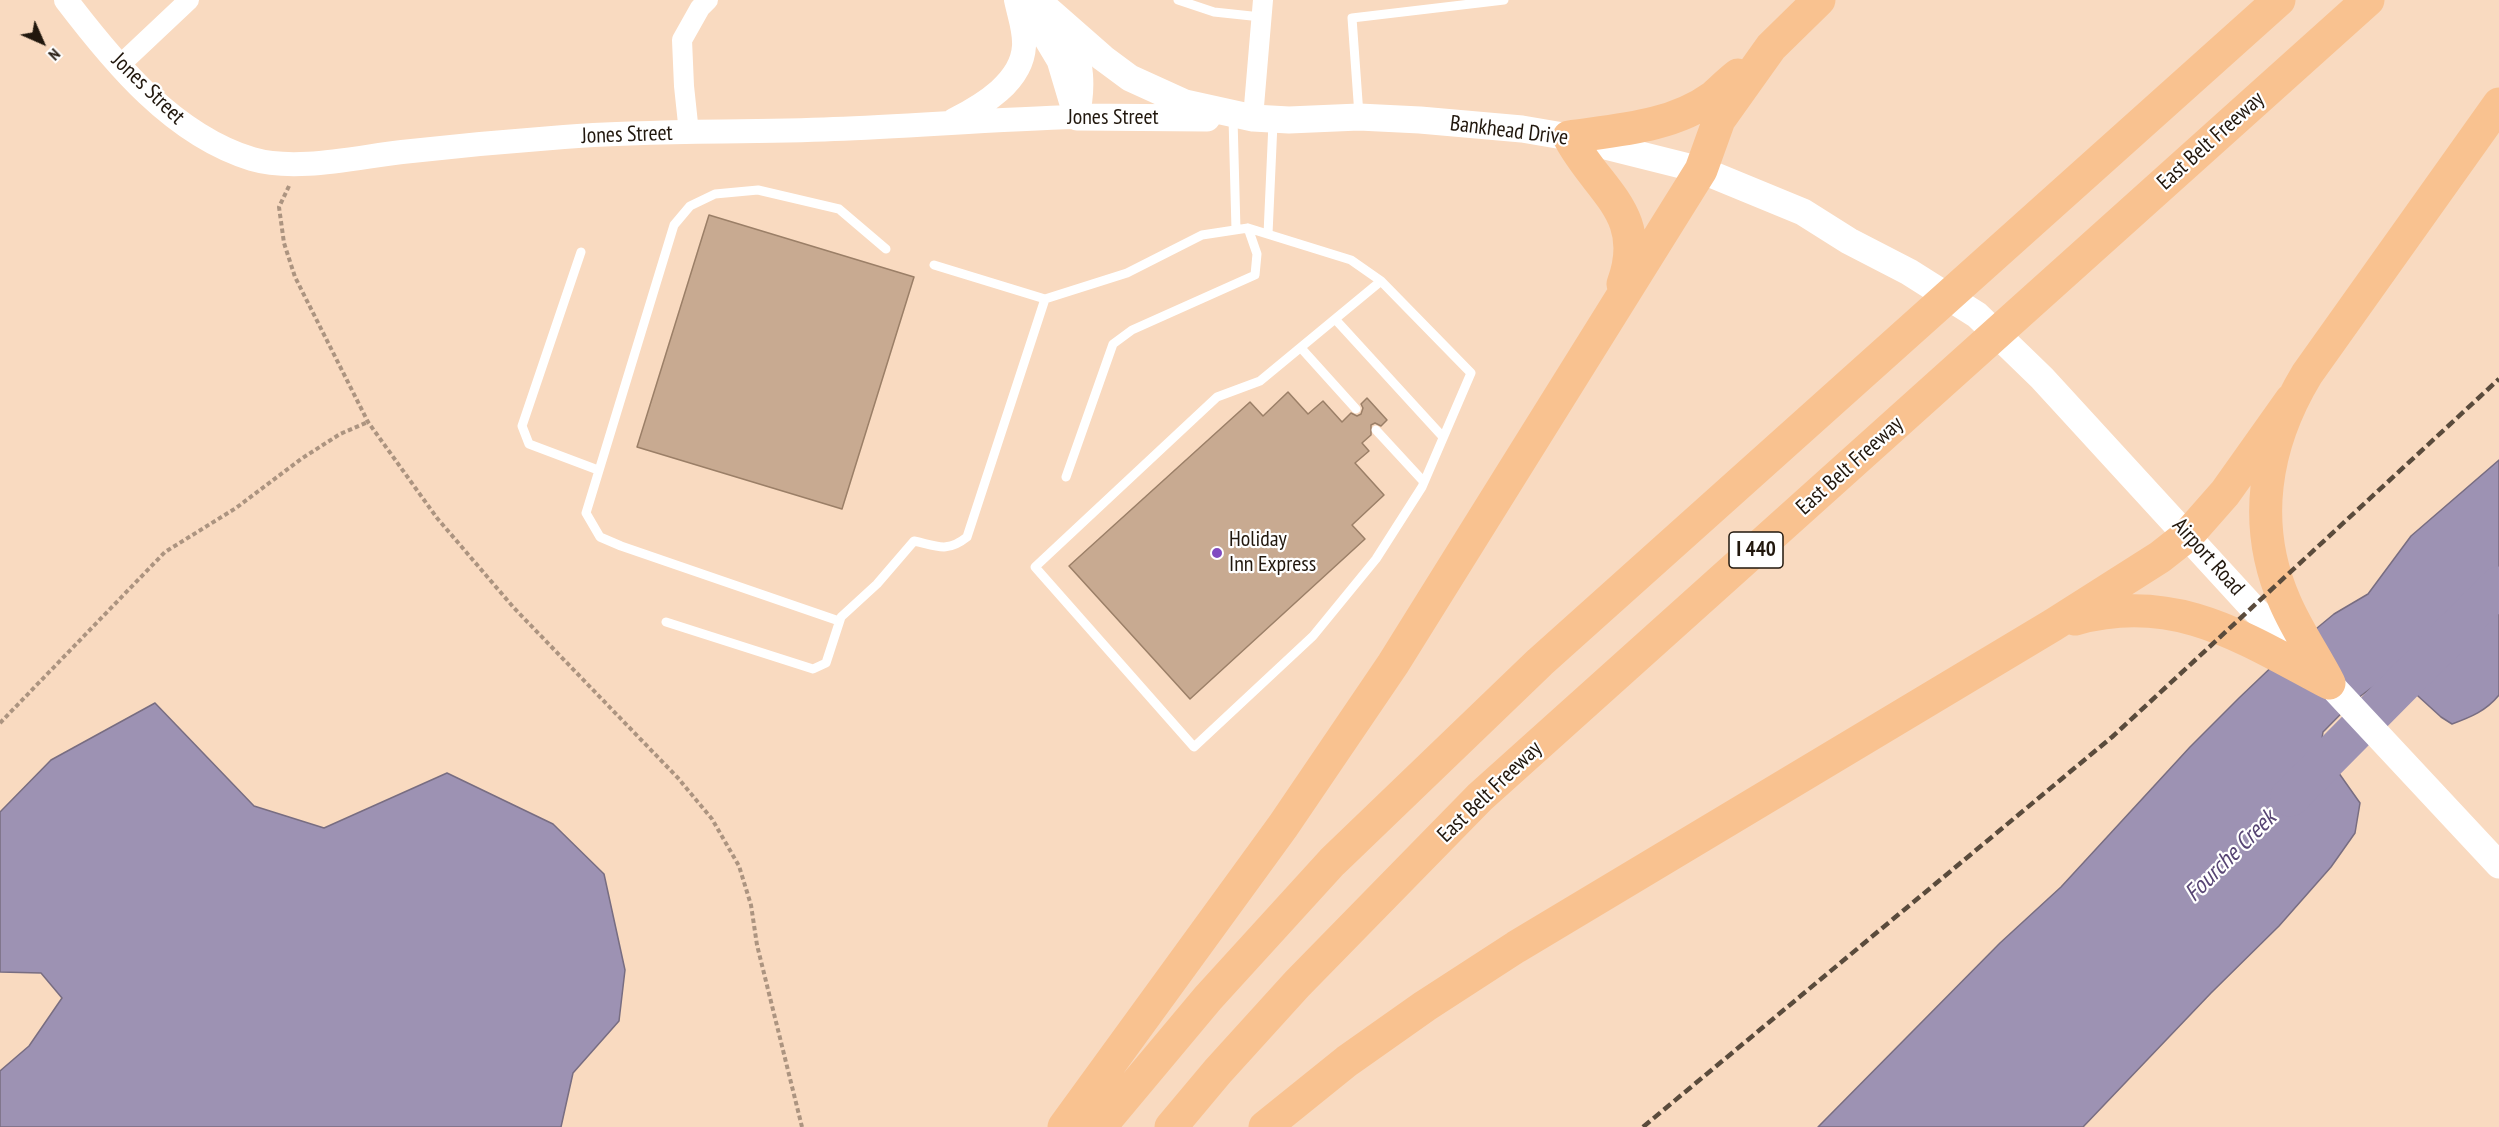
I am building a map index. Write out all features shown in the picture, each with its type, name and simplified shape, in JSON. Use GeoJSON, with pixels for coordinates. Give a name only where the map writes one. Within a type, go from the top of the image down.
{"type":"FeatureCollection","features":[{"type":"Feature","properties":{"kind":"highway"},"geometry":{"type":"LineString","coordinates":[[1614,308],[1630,265],[1630,244],[1626,223],[1618,204],[1580,158],[1569,137],[1639,127],[1669,118],[1712,98],[1771,47],[1819,0]]}},
{"type":"Feature","properties":{"kind":"highway","name":"I 440"},"geometry":{"type":"LineString","coordinates":[[1100,1127],[1208,998],[1332,862],[1540,662],[2278,0]]}},
{"type":"Feature","properties":{"kind":"highway","name":"East Belt Freeway"},"geometry":{"type":"LineString","coordinates":[[1171,1127],[1218,1071],[1298,984],[1480,797],[2368,0]]}},
{"type":"Feature","properties":{"kind":"highway"},"geometry":{"type":"LineString","coordinates":[[1064,1127],[1283,826],[1393,664],[1701,170],[1719,120],[1771,47]]}},
{"type":"Feature","properties":{"kind":"highway"},"geometry":{"type":"LineString","coordinates":[[1265,1127],[1347,1061],[1435,999],[1536,935],[2053,625],[2160,557],[2188,535],[2225,493],[2499,104]]}},
{"type":"Feature","properties":{"kind":"highway"},"geometry":{"type":"LineString","coordinates":[[2291,400],[2267,473],[2264,502],[2265,530],[2270,558],[2285,602],[2329,683]]}},
{"type":"Feature","properties":{"kind":"highway"},"geometry":{"type":"LineString","coordinates":[[2053,625],[2095,613],[2124,609],[2167,611],[2195,618],[2243,637],[2329,683]]}},
{"type":"Feature","properties":{"kind":"main road","name":"Bankhead Drive"},"geometry":{"type":"LineString","coordinates":[[1041,4],[1103,58],[1149,88],[1185,103],[1253,119],[1359,117],[1522,129],[1569,137],[1701,170],[1803,212],[1849,241],[1909,272],[1977,315]]}},
{"type":"Feature","properties":{"kind":"main road","name":"Bankhead Drive"},"geometry":{"type":"LineString","coordinates":[[1041,4],[1077,117]]}},
{"type":"Feature","properties":{"kind":"main road","name":"Jones Street"},"geometry":{"type":"LineString","coordinates":[[1077,117],[1253,119]]}},
{"type":"Feature","properties":{"kind":"main road","name":"Airport Road"},"geometry":{"type":"LineString","coordinates":[[1977,315],[2072,410],[2253,608],[2329,683],[2499,866]]}},
{"type":"Feature","properties":{"kind":"street","name":"Jones Street"},"geometry":{"type":"LineString","coordinates":[[66,0],[120,65],[179,121],[204,139],[229,152],[256,160],[298,164],[567,137],[833,129],[1077,117]]}},
{"type":"Feature","properties":{"kind":"street"},"geometry":{"type":"LineString","coordinates":[[120,65],[189,0]]}},
{"type":"Feature","properties":{"kind":"street"},"geometry":{"type":"LineString","coordinates":[[689,133],[682,40],[700,8],[708,0]]}},
{"type":"Feature","properties":{"kind":"street"},"geometry":{"type":"LineString","coordinates":[[950,122],[991,97],[1015,74],[1024,46],[1016,0]]}},
{"type":"Feature","properties":{"kind":"street"},"geometry":{"type":"LineString","coordinates":[[1253,119],[1262,8]]}},
{"type":"Feature","properties":{"kind":"street"},"geometry":{"type":"LineString","coordinates":[[1073,33],[1083,81],[1082,99],[1077,117]]}},
{"type":"Feature","properties":{"kind":"lane"},"geometry":{"type":"LineString","coordinates":[[1178,0],[1214,12],[1262,8]]}},
{"type":"Feature","properties":{"kind":"lane"},"geometry":{"type":"LineString","coordinates":[[1359,117],[1352,18],[1431,5],[1503,0]]}},
{"type":"Feature","properties":{"kind":"lane"},"geometry":{"type":"LineString","coordinates":[[1236,230],[1253,119]]}},
{"type":"Feature","properties":{"kind":"lane"},"geometry":{"type":"LineString","coordinates":[[1253,119],[1268,234]]}},
{"type":"Feature","properties":{"kind":"lane"},"geometry":{"type":"LineString","coordinates":[[839,621],[600,537],[586,513],[674,225],[690,206],[715,194],[758,190],[839,209],[886,249]]}},
{"type":"Feature","properties":{"kind":"lane"},"geometry":{"type":"LineString","coordinates":[[1066,477],[1113,344],[1132,330],[1255,275],[1257,254],[1248,228]]}},
{"type":"Feature","properties":{"kind":"lane"},"geometry":{"type":"LineString","coordinates":[[934,265],[1045,299],[1127,273],[1202,235],[1248,228],[1351,260],[1381,281],[1471,373],[1424,482],[1377,559],[1313,636],[1194,747],[1035,567],[1217,397],[1260,381],[1381,281]]}},
{"type":"Feature","properties":{"kind":"lane"},"geometry":{"type":"LineString","coordinates":[[581,252],[522,426],[529,444],[598,470]]}},
{"type":"Feature","properties":{"kind":"lane"},"geometry":{"type":"LineString","coordinates":[[666,622],[813,669],[826,663],[839,621],[914,541],[945,547],[955,546],[967,537],[1045,299]]}},
{"type":"Feature","properties":{"kind":"lane"},"geometry":{"type":"LineString","coordinates":[[1335,319],[1443,437]]}},
{"type":"Feature","properties":{"kind":"lane"},"geometry":{"type":"LineString","coordinates":[[1300,348],[1356,409]]}},
{"type":"Feature","properties":{"kind":"lane"},"geometry":{"type":"LineString","coordinates":[[1376,430],[1424,482]]}},
{"type":"Feature","properties":{"kind":"path"},"geometry":{"type":"LineString","coordinates":[[298,164],[279,207],[284,243],[295,277],[368,422],[437,518],[514,608],[678,778],[712,819],[739,866],[751,905],[757,945],[802,1127]]}},
{"type":"Feature","properties":{"kind":"path"},"geometry":{"type":"LineString","coordinates":[[0,723],[165,552],[236,507],[340,434],[368,422]]}},
{"type":"Feature","properties":{"kind":"water"},"geometry":{"type":"Polygon","coordinates":[[[2499,460],[2499,695],[2478,713],[2452,724],[2441,717],[2396,676],[2366,692],[2323,732],[2320,751],[2360,803],[2355,833],[2331,867],[2279,926],[2211,993],[2083,1127],[1818,1127],[2000,943],[2061,887],[2190,747],[2239,698],[2282,657],[2334,614],[2368,594],[2411,536],[2499,460]]]}},
{"type":"Feature","properties":{"kind":"water"},"geometry":{"type":"Polygon","coordinates":[[[155,703],[254,806],[324,828],[447,773],[553,824],[604,874],[625,970],[619,1021],[573,1073],[561,1127],[0,1127],[0,1071],[29,1046],[62,998],[41,973],[0,972],[0,812],[51,760],[155,703]]]}},
{"type":"Feature","properties":{"kind":"building"},"geometry":{"type":"Polygon","coordinates":[[[709,215],[914,277],[842,509],[637,447],[709,215]]]}},
{"type":"Feature","properties":{"kind":"building","name":"Holiday Inn Express"},"geometry":{"type":"Polygon","coordinates":[[[1288,392],[1308,414],[1323,401],[1342,422],[1351,413],[1357,416],[1361,414],[1363,408],[1361,404],[1367,398],[1387,420],[1381,426],[1375,423],[1371,425],[1371,435],[1362,443],[1369,451],[1355,463],[1384,495],[1352,525],[1365,539],[1190,699],[1069,566],[1250,402],[1263,416],[1288,392]]]}},
{"type":"Feature","properties":{"kind":"waterway","name":"Fourche Creek"},"geometry":{"type":"LineString","coordinates":[[2290,797],[2499,586]]}},
{"type":"Feature","properties":{"kind":"railway"},"geometry":{"type":"LineString","coordinates":[[1643,1127],[2112,737],[2499,379]]}},
{"type":"Feature","properties":{"kind":"place","name":"Holiday Inn Express"},"geometry":{"type":"Point","coordinates":[1217,553]}}]}
